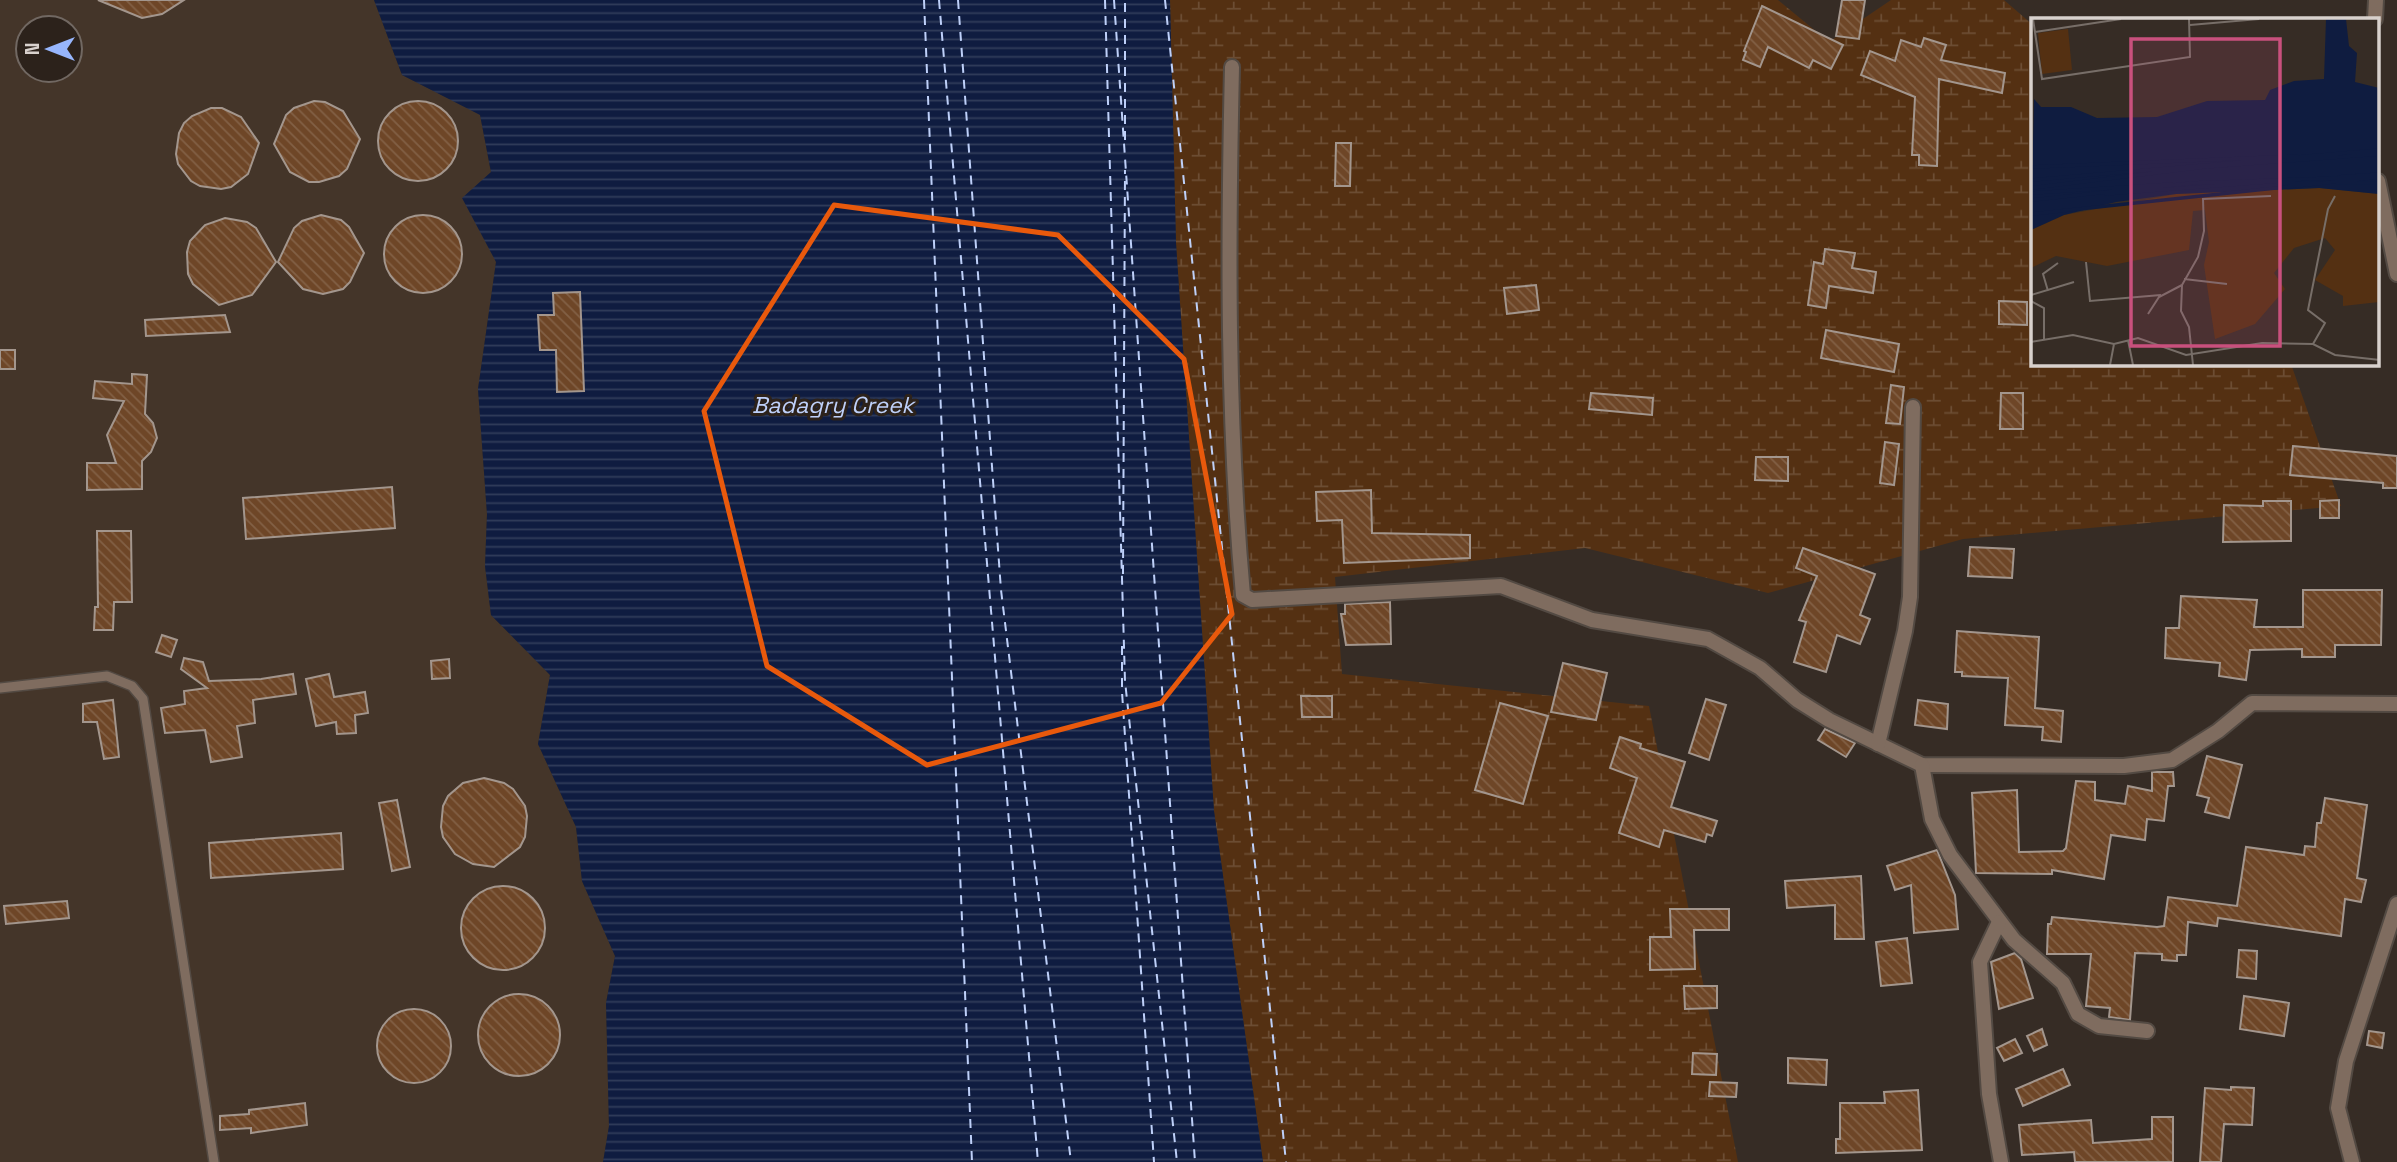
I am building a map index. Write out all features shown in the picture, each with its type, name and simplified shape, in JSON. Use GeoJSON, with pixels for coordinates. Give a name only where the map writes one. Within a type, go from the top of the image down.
{"type":"FeatureCollection","features":[{"type":"Feature","properties":{"kind":"street"},"geometry":{"type":"LineString","coordinates":[[2375,18],[2376,0]]}},
{"type":"Feature","properties":{"kind":"street"},"geometry":{"type":"LineString","coordinates":[[1232,67],[1228,274],[1232,477],[1243,595],[1252,600],[1501,586],[1591,620],[1709,639],[1760,668],[1797,700],[1829,720],[1922,765],[2124,766],[2172,760],[2218,731],[2252,703],[2397,704]]}},
{"type":"Feature","properties":{"kind":"street"},"geometry":{"type":"LineString","coordinates":[[2380,188],[2394,240],[2397,274]]}},
{"type":"Feature","properties":{"kind":"street"},"geometry":{"type":"LineString","coordinates":[[1878,744],[1905,631],[1910,597],[1913,407]]}},
{"type":"Feature","properties":{"kind":"street"},"geometry":{"type":"LineString","coordinates":[[1922,765],[1932,819],[1950,855],[2014,940],[2063,983],[2078,1014],[2099,1027],[2147,1031]]}},
{"type":"Feature","properties":{"kind":"street"},"geometry":{"type":"LineString","coordinates":[[2352,1162],[2338,1108],[2346,1061],[2397,904]]}},
{"type":"Feature","properties":{"kind":"street"},"geometry":{"type":"LineString","coordinates":[[1999,922],[1980,962],[1989,1094],[2001,1162]]}},
{"type":"Feature","properties":{"kind":"lane"},"geometry":{"type":"LineString","coordinates":[[0,688],[107,677],[132,686],[143,699],[214,1162]]}},
{"type":"Feature","properties":{"kind":"highlighted area"},"geometry":{"type":"Polygon","coordinates":[[[834,205],[1058,235],[1184,359],[1232,614],[1161,703],[927,765],[767,666],[704,411],[834,205]]]}},
{"type":"Feature","properties":{"kind":"shaded area"},"geometry":{"type":"Polygon","coordinates":[[[0,0],[374,0],[402,75],[480,114],[491,173],[486,222],[496,262],[478,389],[487,514],[485,566],[491,615],[550,675],[538,744],[576,827],[582,881],[615,956],[606,1003],[609,1126],[603,1162],[0,1162],[0,0]]]}},
{"type":"Feature","properties":{"kind":"green space"},"geometry":{"type":"Polygon","coordinates":[[[1170,0],[1778,0],[1829,42],[1891,0],[2004,0],[2031,23],[2031,366],[2292,366],[2341,506],[1963,539],[1768,593],[1585,548],[1335,577],[1342,674],[1649,706],[1738,1162],[1263,1162],[1214,811],[1176,243],[1170,0]]]}},
{"type":"Feature","properties":{"kind":"water","name":"Badagry Creek"},"geometry":{"type":"Polygon","coordinates":[[[374,0],[1170,0],[1176,243],[1214,811],[1263,1162],[603,1162],[609,1126],[606,1003],[615,956],[582,881],[576,827],[538,744],[550,675],[491,615],[485,566],[487,514],[478,389],[496,262],[462,198],[491,172],[480,115],[402,75],[374,0]]]}},
{"type":"Feature","properties":{"kind":"building"},"geometry":{"type":"Polygon","coordinates":[[[98,0],[184,0],[162,14],[142,18],[98,0]]]}},
{"type":"Feature","properties":{"kind":"building"},"geometry":{"type":"Polygon","coordinates":[[[1842,0],[1865,0],[1859,39],[1836,36],[1842,0]]]}},
{"type":"Feature","properties":{"kind":"building"},"geometry":{"type":"Polygon","coordinates":[[[1762,6],[1843,45],[1831,69],[1813,60],[1809,68],[1768,47],[1760,67],[1743,60],[1762,6]]]}},
{"type":"Feature","properties":{"kind":"building"},"geometry":{"type":"Polygon","coordinates":[[[1924,38],[1946,45],[1941,60],[2005,73],[2002,93],[1939,79],[1937,166],[1919,165],[1919,155],[1912,155],[1915,97],[1861,75],[1870,51],[1895,61],[1901,40],[1921,47],[1924,38]]]}},
{"type":"Feature","properties":{"kind":"building"},"geometry":{"type":"Polygon","coordinates":[[[314,101],[325,102],[343,111],[360,139],[347,169],[339,176],[309,182],[290,172],[274,144],[286,115],[294,108],[314,101]]]}},
{"type":"Feature","properties":{"kind":"building"},"geometry":{"type":"Polygon","coordinates":[[[410,101],[426,101],[447,112],[458,133],[458,149],[447,170],[426,181],[410,181],[396,175],[384,163],[378,149],[378,133],[384,119],[396,107],[410,101]]]}},
{"type":"Feature","properties":{"kind":"building"},"geometry":{"type":"Polygon","coordinates":[[[211,108],[222,108],[241,117],[259,143],[248,174],[231,187],[221,189],[200,186],[191,181],[178,164],[176,154],[179,133],[184,123],[192,116],[211,108]]]}},
{"type":"Feature","properties":{"kind":"building"},"geometry":{"type":"Polygon","coordinates":[[[1336,143],[1351,143],[1350,186],[1335,186],[1336,143]]]}},
{"type":"Feature","properties":{"kind":"building"},"geometry":{"type":"Polygon","coordinates":[[[321,215],[341,220],[349,227],[364,253],[350,282],[343,289],[323,294],[303,289],[278,262],[294,228],[302,221],[321,215]]]}},
{"type":"Feature","properties":{"kind":"building"},"geometry":{"type":"Polygon","coordinates":[[[423,215],[438,218],[451,226],[459,239],[462,254],[459,269],[451,282],[438,290],[423,293],[408,290],[395,282],[387,269],[384,254],[387,239],[395,226],[408,218],[423,215]]]}},
{"type":"Feature","properties":{"kind":"building"},"geometry":{"type":"Polygon","coordinates":[[[225,218],[247,222],[256,228],[276,262],[252,295],[219,305],[193,284],[188,274],[187,252],[190,241],[205,225],[225,218]]]}},
{"type":"Feature","properties":{"kind":"building"},"geometry":{"type":"Polygon","coordinates":[[[1825,249],[1855,253],[1852,268],[1876,272],[1873,293],[1829,286],[1826,308],[1808,305],[1814,262],[1823,264],[1825,249]]]}},
{"type":"Feature","properties":{"kind":"building"},"geometry":{"type":"Polygon","coordinates":[[[1536,285],[1539,310],[1507,314],[1504,288],[1536,285]]]}},
{"type":"Feature","properties":{"kind":"building"},"geometry":{"type":"Polygon","coordinates":[[[580,292],[584,391],[557,392],[556,350],[540,350],[538,315],[554,315],[553,293],[580,292]]]}},
{"type":"Feature","properties":{"kind":"building"},"geometry":{"type":"Polygon","coordinates":[[[1999,301],[2027,302],[2027,325],[1999,324],[1999,301]]]}},
{"type":"Feature","properties":{"kind":"building"},"geometry":{"type":"Polygon","coordinates":[[[225,315],[230,332],[146,336],[145,320],[225,315]]]}},
{"type":"Feature","properties":{"kind":"building"},"geometry":{"type":"Polygon","coordinates":[[[1826,330],[1899,344],[1894,372],[1821,358],[1826,330]]]}},
{"type":"Feature","properties":{"kind":"building"},"geometry":{"type":"Polygon","coordinates":[[[0,350],[15,350],[15,369],[0,369],[0,350]]]}},
{"type":"Feature","properties":{"kind":"building"},"geometry":{"type":"Polygon","coordinates":[[[132,374],[147,375],[145,414],[153,423],[157,438],[151,452],[142,461],[142,489],[87,490],[87,463],[116,463],[107,435],[124,401],[93,398],[95,381],[132,384],[132,374]]]}},
{"type":"Feature","properties":{"kind":"building"},"geometry":{"type":"Polygon","coordinates":[[[1891,385],[1904,387],[1900,424],[1886,423],[1891,385]]]}},
{"type":"Feature","properties":{"kind":"building"},"geometry":{"type":"Polygon","coordinates":[[[1591,393],[1653,398],[1652,415],[1589,409],[1591,393]]]}},
{"type":"Feature","properties":{"kind":"building"},"geometry":{"type":"Polygon","coordinates":[[[2001,393],[2023,393],[2023,429],[2000,429],[2001,393]]]}},
{"type":"Feature","properties":{"kind":"building"},"geometry":{"type":"Polygon","coordinates":[[[1885,442],[1899,444],[1894,485],[1880,483],[1885,442]]]}},
{"type":"Feature","properties":{"kind":"building"},"geometry":{"type":"Polygon","coordinates":[[[2293,446],[2397,456],[2397,488],[2383,488],[2383,483],[2290,475],[2293,446]]]}},
{"type":"Feature","properties":{"kind":"building"},"geometry":{"type":"Polygon","coordinates":[[[1756,457],[1788,457],[1788,481],[1755,480],[1756,457]]]}},
{"type":"Feature","properties":{"kind":"building"},"geometry":{"type":"Polygon","coordinates":[[[392,487],[395,528],[246,539],[243,498],[392,487]]]}},
{"type":"Feature","properties":{"kind":"building"},"geometry":{"type":"Polygon","coordinates":[[[1371,490],[1372,533],[1470,535],[1470,558],[1344,563],[1342,520],[1317,521],[1316,492],[1371,490]]]}},
{"type":"Feature","properties":{"kind":"building"},"geometry":{"type":"Polygon","coordinates":[[[2339,500],[2339,518],[2320,518],[2320,501],[2339,500]]]}},
{"type":"Feature","properties":{"kind":"building"},"geometry":{"type":"Polygon","coordinates":[[[2263,501],[2291,501],[2291,541],[2223,542],[2224,505],[2263,506],[2263,501]]]}},
{"type":"Feature","properties":{"kind":"building"},"geometry":{"type":"Polygon","coordinates":[[[97,531],[131,531],[132,602],[114,602],[113,630],[94,630],[95,607],[98,607],[97,531]]]}},
{"type":"Feature","properties":{"kind":"building"},"geometry":{"type":"Polygon","coordinates":[[[1970,547],[2014,549],[2012,578],[1968,576],[1970,547]]]}},
{"type":"Feature","properties":{"kind":"building"},"geometry":{"type":"Polygon","coordinates":[[[1803,548],[1875,574],[1860,615],[1870,619],[1860,644],[1837,635],[1826,672],[1794,662],[1806,622],[1799,620],[1817,576],[1796,568],[1803,548]]]}},
{"type":"Feature","properties":{"kind":"building"},"geometry":{"type":"Polygon","coordinates":[[[2303,590],[2382,590],[2381,645],[2335,645],[2335,657],[2302,657],[2302,649],[2250,650],[2246,680],[2219,676],[2220,663],[2165,658],[2166,628],[2179,628],[2181,596],[2257,600],[2254,627],[2303,627],[2303,590]]]}},
{"type":"Feature","properties":{"kind":"building"},"geometry":{"type":"Polygon","coordinates":[[[1390,602],[1391,644],[1346,645],[1341,614],[1345,614],[1345,604],[1390,602]]]}},
{"type":"Feature","properties":{"kind":"building"},"geometry":{"type":"Polygon","coordinates":[[[1957,631],[2039,637],[2035,708],[2063,711],[2061,742],[2042,740],[2043,727],[2005,725],[2008,678],[1962,676],[1962,672],[1955,672],[1957,631]]]}},
{"type":"Feature","properties":{"kind":"building"},"geometry":{"type":"Polygon","coordinates":[[[162,635],[177,640],[171,657],[156,652],[162,635]]]}},
{"type":"Feature","properties":{"kind":"building"},"geometry":{"type":"Polygon","coordinates":[[[184,658],[203,662],[209,681],[261,679],[293,674],[296,694],[253,700],[255,723],[237,726],[242,757],[211,762],[205,730],[165,733],[161,708],[185,704],[184,691],[207,688],[181,669],[184,658]]]}},
{"type":"Feature","properties":{"kind":"building"},"geometry":{"type":"Polygon","coordinates":[[[449,659],[450,678],[432,679],[431,661],[449,659]]]}},
{"type":"Feature","properties":{"kind":"building"},"geometry":{"type":"Polygon","coordinates":[[[1563,663],[1607,673],[1596,720],[1551,712],[1563,663]]]}},
{"type":"Feature","properties":{"kind":"building"},"geometry":{"type":"Polygon","coordinates":[[[329,674],[334,697],[365,692],[368,713],[355,715],[356,733],[337,734],[336,722],[316,726],[306,679],[329,674]]]}},
{"type":"Feature","properties":{"kind":"building"},"geometry":{"type":"Polygon","coordinates":[[[1301,696],[1332,696],[1332,717],[1302,717],[1301,696]]]}},
{"type":"Feature","properties":{"kind":"building"},"geometry":{"type":"Polygon","coordinates":[[[1706,699],[1726,705],[1709,760],[1689,753],[1706,699]]]}},
{"type":"Feature","properties":{"kind":"building"},"geometry":{"type":"Polygon","coordinates":[[[113,700],[119,757],[104,759],[97,722],[83,722],[83,704],[113,700]]]}},
{"type":"Feature","properties":{"kind":"building"},"geometry":{"type":"Polygon","coordinates":[[[1918,700],[1948,704],[1947,729],[1915,725],[1918,700]]]}},
{"type":"Feature","properties":{"kind":"building"},"geometry":{"type":"Polygon","coordinates":[[[1500,703],[1548,716],[1523,804],[1475,790],[1500,703]]]}},
{"type":"Feature","properties":{"kind":"building"},"geometry":{"type":"Polygon","coordinates":[[[1825,729],[1855,743],[1846,757],[1818,740],[1825,729]]]}},
{"type":"Feature","properties":{"kind":"building"},"geometry":{"type":"Polygon","coordinates":[[[1620,737],[1641,744],[1640,748],[1685,762],[1671,807],[1717,821],[1712,836],[1707,834],[1705,842],[1664,830],[1659,847],[1619,833],[1637,778],[1610,768],[1620,737]]]}},
{"type":"Feature","properties":{"kind":"building"},"geometry":{"type":"Polygon","coordinates":[[[2207,756],[2242,765],[2229,818],[2205,812],[2209,798],[2197,795],[2207,756]]]}},
{"type":"Feature","properties":{"kind":"building"},"geometry":{"type":"Polygon","coordinates":[[[2152,772],[2173,772],[2174,786],[2168,786],[2164,821],[2147,819],[2145,840],[2111,835],[2104,879],[2052,870],[2052,874],[1976,873],[1972,793],[2017,790],[2019,852],[2063,851],[2066,848],[2076,781],[2095,782],[2095,800],[2125,804],[2128,786],[2152,791],[2152,772]]]}},
{"type":"Feature","properties":{"kind":"building"},"geometry":{"type":"Polygon","coordinates":[[[484,778],[504,783],[513,789],[525,806],[527,816],[525,837],[520,847],[494,867],[473,864],[455,854],[443,837],[441,827],[443,806],[448,796],[463,783],[484,778]]]}},
{"type":"Feature","properties":{"kind":"building"},"geometry":{"type":"Polygon","coordinates":[[[2325,798],[2367,805],[2357,878],[2366,880],[2361,902],[2345,899],[2341,936],[2218,918],[2217,926],[2188,922],[2186,955],[2177,955],[2177,961],[2162,960],[2162,954],[2135,953],[2130,1020],[2109,1017],[2110,1008],[2086,1006],[2091,954],[2047,954],[2048,924],[2051,924],[2052,917],[2157,927],[2164,926],[2168,897],[2237,906],[2246,847],[2304,855],[2305,846],[2315,847],[2317,823],[2321,823],[2325,798]]]}},
{"type":"Feature","properties":{"kind":"building"},"geometry":{"type":"Polygon","coordinates":[[[397,800],[410,867],[392,871],[379,803],[397,800]]]}},
{"type":"Feature","properties":{"kind":"building"},"geometry":{"type":"Polygon","coordinates":[[[341,833],[343,869],[211,878],[209,843],[341,833]]]}},
{"type":"Feature","properties":{"kind":"building"},"geometry":{"type":"Polygon","coordinates":[[[1937,850],[1955,895],[1958,929],[1914,933],[1911,885],[1895,890],[1887,866],[1937,850]]]}},
{"type":"Feature","properties":{"kind":"building"},"geometry":{"type":"Polygon","coordinates":[[[1861,876],[1864,939],[1835,939],[1835,905],[1787,908],[1785,881],[1861,876]]]}},
{"type":"Feature","properties":{"kind":"building"},"geometry":{"type":"Polygon","coordinates":[[[503,886],[519,889],[533,898],[542,912],[545,928],[542,944],[533,958],[519,967],[503,970],[487,967],[473,958],[464,944],[461,928],[464,912],[473,898],[487,889],[503,886]]]}},
{"type":"Feature","properties":{"kind":"building"},"geometry":{"type":"Polygon","coordinates":[[[67,901],[69,918],[6,924],[4,906],[67,901]]]}},
{"type":"Feature","properties":{"kind":"building"},"geometry":{"type":"Polygon","coordinates":[[[1670,909],[1729,909],[1729,930],[1694,930],[1695,969],[1650,970],[1650,937],[1671,937],[1670,909]]]}},
{"type":"Feature","properties":{"kind":"building"},"geometry":{"type":"Polygon","coordinates":[[[1907,938],[1912,983],[1881,986],[1876,942],[1907,938]]]}},
{"type":"Feature","properties":{"kind":"building"},"geometry":{"type":"Polygon","coordinates":[[[2239,950],[2257,951],[2256,979],[2237,977],[2239,950]]]}},
{"type":"Feature","properties":{"kind":"building"},"geometry":{"type":"Polygon","coordinates":[[[2015,953],[2021,959],[2033,998],[1999,1009],[1991,962],[2015,953]]]}},
{"type":"Feature","properties":{"kind":"building"},"geometry":{"type":"Polygon","coordinates":[[[1684,986],[1717,986],[1717,1008],[1685,1009],[1684,986]]]}},
{"type":"Feature","properties":{"kind":"building"},"geometry":{"type":"Polygon","coordinates":[[[519,994],[535,997],[548,1006],[557,1019],[560,1035],[557,1051],[548,1064],[535,1073],[519,1076],[503,1073],[490,1064],[481,1051],[478,1035],[481,1019],[490,1006],[503,997],[519,994]]]}},
{"type":"Feature","properties":{"kind":"building"},"geometry":{"type":"Polygon","coordinates":[[[2244,996],[2289,1003],[2284,1036],[2240,1029],[2244,996]]]}},
{"type":"Feature","properties":{"kind":"building"},"geometry":{"type":"Polygon","coordinates":[[[407,1009],[421,1009],[435,1015],[445,1025],[451,1046],[445,1067],[435,1077],[421,1083],[407,1083],[393,1077],[383,1067],[377,1053],[377,1039],[383,1025],[393,1015],[407,1009]]]}},
{"type":"Feature","properties":{"kind":"building"},"geometry":{"type":"Polygon","coordinates":[[[2042,1029],[2047,1045],[2034,1051],[2027,1036],[2042,1029]]]}},
{"type":"Feature","properties":{"kind":"building"},"geometry":{"type":"Polygon","coordinates":[[[2369,1031],[2384,1033],[2382,1048],[2367,1045],[2369,1031]]]}},
{"type":"Feature","properties":{"kind":"building"},"geometry":{"type":"Polygon","coordinates":[[[2015,1039],[2022,1053],[2004,1061],[1997,1048],[2015,1039]]]}},
{"type":"Feature","properties":{"kind":"building"},"geometry":{"type":"Polygon","coordinates":[[[1693,1053],[1717,1054],[1716,1075],[1692,1074],[1693,1053]]]}},
{"type":"Feature","properties":{"kind":"building"},"geometry":{"type":"Polygon","coordinates":[[[1788,1058],[1827,1060],[1826,1085],[1788,1083],[1788,1058]]]}},
{"type":"Feature","properties":{"kind":"building"},"geometry":{"type":"Polygon","coordinates":[[[2063,1069],[2070,1085],[2023,1106],[2016,1089],[2063,1069]]]}},
{"type":"Feature","properties":{"kind":"building"},"geometry":{"type":"Polygon","coordinates":[[[1710,1082],[1737,1083],[1736,1097],[1709,1096],[1710,1082]]]}},
{"type":"Feature","properties":{"kind":"building"},"geometry":{"type":"Polygon","coordinates":[[[2231,1087],[2254,1088],[2252,1125],[2224,1124],[2221,1162],[2200,1162],[2205,1088],[2231,1090],[2231,1087]]]}},
{"type":"Feature","properties":{"kind":"building"},"geometry":{"type":"Polygon","coordinates":[[[1918,1090],[1922,1150],[1836,1153],[1836,1139],[1840,1139],[1840,1103],[1885,1103],[1884,1092],[1918,1090]]]}},
{"type":"Feature","properties":{"kind":"building"},"geometry":{"type":"Polygon","coordinates":[[[305,1103],[307,1125],[251,1133],[251,1128],[220,1130],[220,1116],[249,1114],[249,1110],[305,1103]]]}},
{"type":"Feature","properties":{"kind":"building"},"geometry":{"type":"Polygon","coordinates":[[[2152,1117],[2173,1117],[2173,1162],[2075,1162],[2074,1152],[2022,1155],[2019,1125],[2091,1120],[2093,1143],[2152,1139],[2152,1117]]]}},
{"type":"Feature","properties":{"kind":"ferry route"},"geometry":{"type":"LineString","coordinates":[[924,0],[972,1162]]}},
{"type":"Feature","properties":{"kind":"ferry route"},"geometry":{"type":"LineString","coordinates":[[939,0],[1038,1162]]}},
{"type":"Feature","properties":{"kind":"ferry route"},"geometry":{"type":"LineString","coordinates":[[958,0],[1001,590],[1071,1162]]}},
{"type":"Feature","properties":{"kind":"ferry route"},"geometry":{"type":"LineString","coordinates":[[1105,0],[1125,681],[1177,1162]]}},
{"type":"Feature","properties":{"kind":"ferry route"},"geometry":{"type":"LineString","coordinates":[[1114,0],[1195,1162]]}},
{"type":"Feature","properties":{"kind":"ferry route"},"geometry":{"type":"LineString","coordinates":[[1125,0],[1125,140]]}},
{"type":"Feature","properties":{"kind":"ferry route"},"geometry":{"type":"LineString","coordinates":[[1165,0],[1286,1162]]}},
{"type":"Feature","properties":{"kind":"ferry route"},"geometry":{"type":"LineString","coordinates":[[1123,574],[1125,170]]}},
{"type":"Feature","properties":{"kind":"ferry route"},"geometry":{"type":"LineString","coordinates":[[1122,646],[1122,692],[1154,1162]]}}]}
